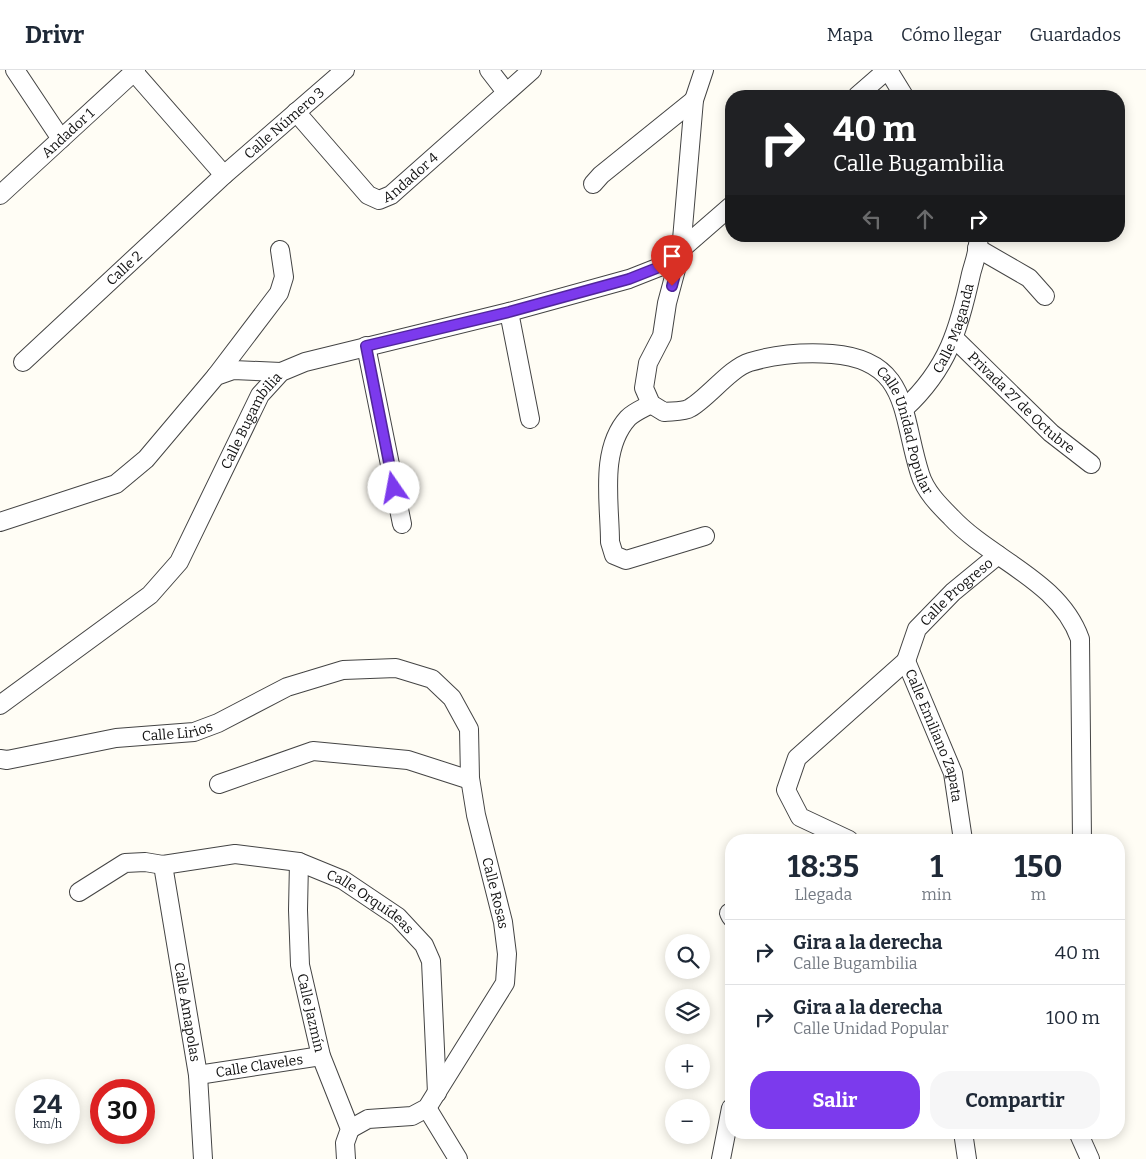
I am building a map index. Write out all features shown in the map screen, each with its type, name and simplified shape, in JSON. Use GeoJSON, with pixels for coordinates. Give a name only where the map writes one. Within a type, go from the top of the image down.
{"type":"FeatureCollection","features":[{"type":"Feature","properties":{"kind":"street"},"geometry":{"type":"LineString","coordinates":[[14,70],[61,139]]}},
{"type":"Feature","properties":{"kind":"street","name":"Calle Número 3"},"geometry":{"type":"LineString","coordinates":[[224,175],[344,70]]}},
{"type":"Feature","properties":{"kind":"street"},"geometry":{"type":"LineString","coordinates":[[489,70],[506,92]]}},
{"type":"Feature","properties":{"kind":"street","name":"Andador 4"},"geometry":{"type":"LineString","coordinates":[[296,112],[368,195],[379,200],[391,195],[532,70]]}},
{"type":"Feature","properties":{"kind":"street"},"geometry":{"type":"LineString","coordinates":[[704,70],[694,100],[681,251],[667,303],[662,336],[648,363],[644,388],[651,404],[629,418],[615,438],[609,458],[610,542],[614,555],[626,560],[705,536]]}},
{"type":"Feature","properties":{"kind":"street"},"geometry":{"type":"LineString","coordinates":[[864,90],[887,70],[900,90]]}},
{"type":"Feature","properties":{"kind":"street"},"geometry":{"type":"LineString","coordinates":[[135,71],[224,175]]}},
{"type":"Feature","properties":{"kind":"street","name":"Andador 1"},"geometry":{"type":"LineString","coordinates":[[0,194],[135,71]]}},
{"type":"Feature","properties":{"kind":"street"},"geometry":{"type":"LineString","coordinates":[[593,184],[600,175],[694,100]]}},
{"type":"Feature","properties":{"kind":"street","name":"Calle 2"},"geometry":{"type":"LineString","coordinates":[[23,362],[224,175]]}},
{"type":"Feature","properties":{"kind":"street","name":"Calle Bugambilia"},"geometry":{"type":"LineString","coordinates":[[0,705],[150,595],[179,562],[260,395],[281,372],[305,362],[509,312],[629,279],[662,266],[725,211]]}},
{"type":"Feature","properties":{"kind":"street"},"geometry":{"type":"LineString","coordinates":[[978,242],[1029,278],[1045,296]]}},
{"type":"Feature","properties":{"kind":"street","name":"Calle Maganda"},"geometry":{"type":"LineString","coordinates":[[904,408],[924,390],[955,339],[978,242]]}},
{"type":"Feature","properties":{"kind":"street"},"geometry":{"type":"LineString","coordinates":[[0,522],[116,484],[146,460],[216,376],[279,293],[284,277],[280,250]]}},
{"type":"Feature","properties":{"kind":"street"},"geometry":{"type":"LineString","coordinates":[[509,312],[530,419]]}},
{"type":"Feature","properties":{"kind":"street","name":"Privada 27 de Octubre"},"geometry":{"type":"LineString","coordinates":[[955,339],[1050,433],[1091,464]]}},
{"type":"Feature","properties":{"kind":"street"},"geometry":{"type":"LineString","coordinates":[[366,346],[402,524]]}},
{"type":"Feature","properties":{"kind":"street","name":"Calle Unidad Popular"},"geometry":{"type":"LineString","coordinates":[[651,404],[664,412],[690,409],[747,362],[786,354],[853,356],[872,363],[886,373],[904,408],[920,476],[934,498],[953,520],[1060,602],[1075,624],[1080,639],[1082,834]]}},
{"type":"Feature","properties":{"kind":"street"},"geometry":{"type":"LineString","coordinates":[[216,376],[233,370],[281,372]]}},
{"type":"Feature","properties":{"kind":"street","name":"Calle Progreso"},"geometry":{"type":"LineString","coordinates":[[906,661],[917,629],[953,592],[998,555]]}},
{"type":"Feature","properties":{"kind":"street","name":"Calle Emiliano Zapata"},"geometry":{"type":"LineString","coordinates":[[836,834],[800,817],[786,790],[797,758],[906,661],[953,773],[962,834]]}},
{"type":"Feature","properties":{"kind":"street","name":"Calle Rosas"},"geometry":{"type":"LineString","coordinates":[[343,670],[396,668],[432,679],[452,698],[470,729],[470,780],[476,815],[503,922],[507,954],[505,982],[427,1108]]}},
{"type":"Feature","properties":{"kind":"street","name":"Calle Lirios"},"geometry":{"type":"LineString","coordinates":[[0,759],[7,760],[116,738],[194,732],[218,723],[287,687],[343,670]]}},
{"type":"Feature","properties":{"kind":"street"},"geometry":{"type":"LineString","coordinates":[[219,784],[313,751],[408,760],[470,780]]}},
{"type":"Feature","properties":{"kind":"street","name":"Calle Orquídeas"},"geometry":{"type":"LineString","coordinates":[[163,865],[235,854],[299,862],[342,880],[398,917],[424,945],[431,961],[437,1093]]}},
{"type":"Feature","properties":{"kind":"street"},"geometry":{"type":"LineString","coordinates":[[79,892],[125,863],[145,862],[163,865]]}},
{"type":"Feature","properties":{"kind":"street","name":"Calle Jazmín"},"geometry":{"type":"LineString","coordinates":[[299,862],[300,965],[321,1056],[350,1129]]}},
{"type":"Feature","properties":{"kind":"street","name":"Calle Amapolas"},"geometry":{"type":"LineString","coordinates":[[163,865],[198,1075],[203,1159]]}},
{"type":"Feature","properties":{"kind":"street","name":"Calle Claveles"},"geometry":{"type":"LineString","coordinates":[[198,1075],[321,1056]]}},
{"type":"Feature","properties":{"kind":"street"},"geometry":{"type":"LineString","coordinates":[[346,1159],[345,1143],[350,1129],[368,1119],[412,1116],[427,1108],[458,1159]]}},
{"type":"Feature","properties":{"kind":"street"},"geometry":{"type":"LineString","coordinates":[[721,1159],[725,1139]]}},
{"type":"Feature","properties":{"kind":"street"},"geometry":{"type":"LineString","coordinates":[[961,1139],[967,1159]]}},
{"type":"Feature","properties":{"kind":"street"},"geometry":{"type":"LineString","coordinates":[[1081,1139],[1090,1159]]}},
{"type":"Feature","properties":{"kind":"route"},"geometry":{"type":"LineString","coordinates":[[394,488],[366,346],[509,312],[629,279],[662,266],[681,251],[672,286]]}}]}
